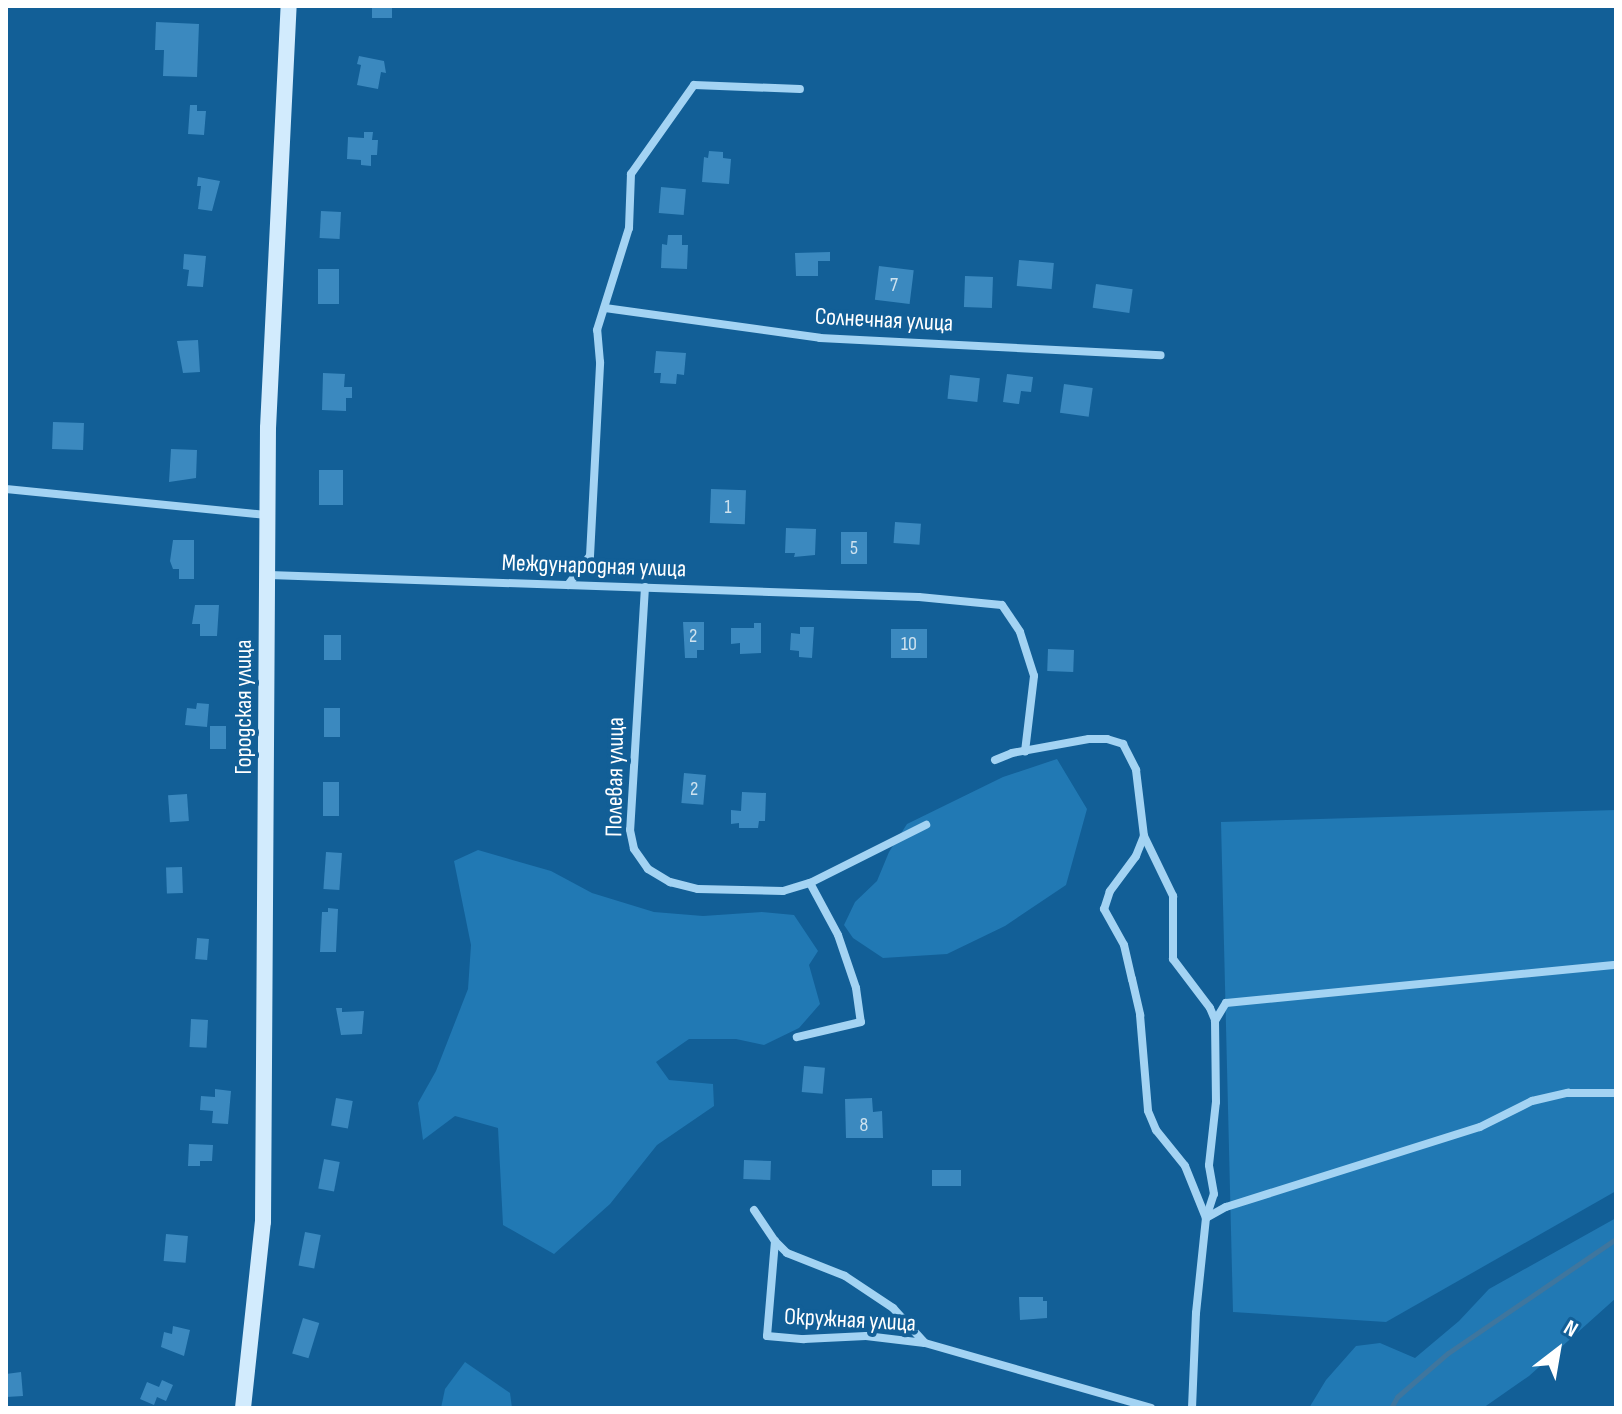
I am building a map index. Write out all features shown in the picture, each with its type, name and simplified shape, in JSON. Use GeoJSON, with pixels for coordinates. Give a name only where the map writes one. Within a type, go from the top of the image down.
{"type":"FeatureCollection","features":[{"type":"Feature","properties":{"kind":"main road","name":"Городская улица"},"geometry":{"type":"LineString","coordinates":[[243,1408],[263,1222],[268,428],[289,6]]}},
{"type":"Feature","properties":{"kind":"street"},"geometry":{"type":"LineString","coordinates":[[568,585],[590,556],[600,362],[597,330],[629,228],[631,174],[694,85],[800,89]]}},
{"type":"Feature","properties":{"kind":"street","name":"Солнечная улица"},"geometry":{"type":"LineString","coordinates":[[605,308],[820,338],[1161,355]]}},
{"type":"Feature","properties":{"kind":"street"},"geometry":{"type":"LineString","coordinates":[[6,489],[268,515]]}},
{"type":"Feature","properties":{"kind":"street","name":"Международная улица"},"geometry":{"type":"LineString","coordinates":[[269,575],[919,597],[1002,605],[1031,657],[1034,676],[1025,751]]}},
{"type":"Feature","properties":{"kind":"street","name":"Полевая улица"},"geometry":{"type":"LineString","coordinates":[[645,587],[630,830],[634,849],[648,869],[670,882],[698,889],[783,891],[810,883],[926,825]]}},
{"type":"Feature","properties":{"kind":"street"},"geometry":{"type":"LineString","coordinates":[[995,760],[1089,739],[1107,739],[1123,744],[1136,770],[1144,836],[1173,896],[1173,959],[1210,1008],[1215,1021],[1216,1102],[1209,1165],[1214,1194],[1206,1218],[1196,1313],[1192,1408]]}},
{"type":"Feature","properties":{"kind":"street"},"geometry":{"type":"LineString","coordinates":[[1144,836],[1136,856],[1110,891],[1104,909],[1124,945],[1140,1015],[1148,1111],[1156,1130],[1185,1166],[1206,1218]]}},
{"type":"Feature","properties":{"kind":"street"},"geometry":{"type":"LineString","coordinates":[[797,1037],[861,1022],[856,988],[838,935],[810,883]]}},
{"type":"Feature","properties":{"kind":"street"},"geometry":{"type":"LineString","coordinates":[[1215,1021],[1226,1003],[1616,965]]}},
{"type":"Feature","properties":{"kind":"street"},"geometry":{"type":"LineString","coordinates":[[1206,1218],[1226,1207],[1480,1127],[1532,1101],[1568,1093],[1616,1093]]}},
{"type":"Feature","properties":{"kind":"street"},"geometry":{"type":"LineString","coordinates":[[754,1210],[787,1253],[845,1276],[893,1308],[925,1343]]}},
{"type":"Feature","properties":{"kind":"street","name":"Окружная улица"},"geometry":{"type":"LineString","coordinates":[[775,1241],[767,1336],[804,1339],[866,1336],[925,1343],[1151,1408]]}},
{"type":"Feature","properties":{"kind":"shaded area"},"geometry":{"type":"Polygon","coordinates":[[[1057,759],[1087,809],[1066,885],[1005,926],[947,954],[883,958],[853,938],[844,925],[855,902],[877,881],[889,852],[907,824],[1003,777],[1057,759]]]}},
{"type":"Feature","properties":{"kind":"shaded area"},"geometry":{"type":"Polygon","coordinates":[[[1616,810],[1616,1191],[1386,1322],[1233,1312],[1221,822],[1616,810]]]}},
{"type":"Feature","properties":{"kind":"shaded area"},"geometry":{"type":"Polygon","coordinates":[[[478,850],[551,871],[592,893],[654,912],[703,916],[762,912],[794,915],[818,951],[809,965],[820,1004],[799,1028],[764,1045],[736,1039],[689,1039],[656,1062],[669,1080],[713,1084],[714,1106],[657,1145],[610,1204],[554,1254],[503,1225],[498,1128],[455,1116],[423,1140],[418,1103],[436,1071],[468,989],[471,945],[454,861],[478,850]]]}},
{"type":"Feature","properties":{"kind":"shaded area"},"geometry":{"type":"Polygon","coordinates":[[[1616,1218],[1616,1298],[1529,1376],[1483,1408],[1309,1408],[1326,1380],[1356,1346],[1380,1343],[1415,1358],[1459,1321],[1489,1289],[1616,1218]]]}},
{"type":"Feature","properties":{"kind":"shaded area"},"geometry":{"type":"Polygon","coordinates":[[[465,1362],[510,1393],[512,1408],[441,1408],[445,1389],[465,1362]]]}},
{"type":"Feature","properties":{"kind":"building"},"geometry":{"type":"Polygon","coordinates":[[[372,6],[392,6],[392,18],[372,18],[372,6]]]}},
{"type":"Feature","properties":{"kind":"building"},"geometry":{"type":"Polygon","coordinates":[[[156,22],[199,24],[197,77],[163,76],[164,50],[155,50],[156,22]]]}},
{"type":"Feature","properties":{"kind":"building"},"geometry":{"type":"Polygon","coordinates":[[[359,56],[384,61],[386,73],[381,72],[378,89],[357,85],[361,65],[357,64],[359,56]]]}},
{"type":"Feature","properties":{"kind":"building"},"geometry":{"type":"Polygon","coordinates":[[[190,105],[197,105],[197,111],[206,111],[204,135],[188,134],[190,105]]]}},
{"type":"Feature","properties":{"kind":"building"},"geometry":{"type":"Polygon","coordinates":[[[364,132],[373,132],[372,140],[378,140],[377,155],[371,155],[371,166],[361,165],[361,160],[347,159],[348,137],[364,138],[364,132]]]}},
{"type":"Feature","properties":{"kind":"building"},"geometry":{"type":"Polygon","coordinates":[[[709,151],[723,152],[723,158],[731,159],[729,184],[702,182],[704,157],[708,158],[709,151]]]}},
{"type":"Feature","properties":{"kind":"building"},"geometry":{"type":"Polygon","coordinates":[[[198,177],[220,181],[212,211],[198,209],[201,186],[197,186],[198,177]]]}},
{"type":"Feature","properties":{"kind":"building"},"geometry":{"type":"Polygon","coordinates":[[[661,187],[686,189],[684,215],[659,213],[661,187]]]}},
{"type":"Feature","properties":{"kind":"building"},"geometry":{"type":"Polygon","coordinates":[[[321,211],[341,212],[340,239],[320,238],[321,211]]]}},
{"type":"Feature","properties":{"kind":"building"},"geometry":{"type":"Polygon","coordinates":[[[668,235],[682,235],[682,245],[688,245],[687,269],[661,268],[662,244],[667,245],[668,235]]]}},
{"type":"Feature","properties":{"kind":"building"},"geometry":{"type":"Polygon","coordinates":[[[830,252],[830,261],[818,261],[818,276],[796,276],[795,253],[830,252]]]}},
{"type":"Feature","properties":{"kind":"building"},"geometry":{"type":"Polygon","coordinates":[[[184,254],[206,256],[203,287],[187,286],[189,270],[183,269],[184,254]]]}},
{"type":"Feature","properties":{"kind":"building"},"geometry":{"type":"Polygon","coordinates":[[[1019,260],[1054,263],[1052,289],[1017,286],[1019,260]]]}},
{"type":"Feature","properties":{"kind":"building"},"geometry":{"type":"Polygon","coordinates":[[[879,266],[914,270],[910,304],[875,300],[879,266]]]}},
{"type":"Feature","properties":{"kind":"building"},"geometry":{"type":"Polygon","coordinates":[[[318,269],[339,269],[339,304],[318,304],[318,269]]]}},
{"type":"Feature","properties":{"kind":"building"},"geometry":{"type":"Polygon","coordinates":[[[965,276],[993,277],[992,308],[964,307],[965,276]]]}},
{"type":"Feature","properties":{"kind":"building"},"geometry":{"type":"Polygon","coordinates":[[[1096,284],[1133,289],[1129,313],[1093,308],[1096,284]]]}},
{"type":"Feature","properties":{"kind":"building"},"geometry":{"type":"Polygon","coordinates":[[[198,340],[200,372],[183,373],[177,341],[198,340]]]}},
{"type":"Feature","properties":{"kind":"building"},"geometry":{"type":"Polygon","coordinates":[[[656,351],[686,353],[684,375],[677,374],[676,384],[660,383],[661,373],[654,373],[656,351]]]}},
{"type":"Feature","properties":{"kind":"building"},"geometry":{"type":"Polygon","coordinates":[[[323,373],[345,374],[344,387],[352,387],[352,398],[346,398],[346,411],[322,410],[323,373]]]}},
{"type":"Feature","properties":{"kind":"building"},"geometry":{"type":"Polygon","coordinates":[[[1007,374],[1033,377],[1031,392],[1021,391],[1019,404],[1003,402],[1007,374]]]}},
{"type":"Feature","properties":{"kind":"building"},"geometry":{"type":"Polygon","coordinates":[[[950,375],[980,378],[977,402],[947,399],[950,375]]]}},
{"type":"Feature","properties":{"kind":"building"},"geometry":{"type":"Polygon","coordinates":[[[1064,384],[1093,388],[1089,417],[1060,413],[1064,384]]]}},
{"type":"Feature","properties":{"kind":"building"},"geometry":{"type":"Polygon","coordinates":[[[53,422],[84,423],[83,450],[52,449],[53,422]]]}},
{"type":"Feature","properties":{"kind":"building"},"geometry":{"type":"Polygon","coordinates":[[[171,449],[197,450],[196,478],[169,482],[171,449]]]}},
{"type":"Feature","properties":{"kind":"building"},"geometry":{"type":"Polygon","coordinates":[[[319,470],[343,470],[343,505],[319,505],[319,470]]]}},
{"type":"Feature","properties":{"kind":"building"},"geometry":{"type":"Polygon","coordinates":[[[711,489],[746,490],[745,524],[710,523],[711,489]]]}},
{"type":"Feature","properties":{"kind":"building"},"geometry":{"type":"Polygon","coordinates":[[[895,522],[921,524],[919,545],[894,543],[895,522]]]}},
{"type":"Feature","properties":{"kind":"building"},"geometry":{"type":"Polygon","coordinates":[[[786,528],[816,529],[815,555],[794,557],[795,553],[785,553],[786,528]]]}},
{"type":"Feature","properties":{"kind":"building"},"geometry":{"type":"Polygon","coordinates":[[[841,532],[867,532],[867,564],[841,564],[841,532]]]}},
{"type":"Feature","properties":{"kind":"building"},"geometry":{"type":"Polygon","coordinates":[[[173,540],[194,540],[194,579],[179,579],[179,569],[173,569],[170,561],[173,540]]]}},
{"type":"Feature","properties":{"kind":"building"},"geometry":{"type":"Polygon","coordinates":[[[195,605],[219,605],[217,636],[200,636],[200,624],[192,624],[195,605]]]}},
{"type":"Feature","properties":{"kind":"building"},"geometry":{"type":"Polygon","coordinates":[[[683,622],[704,622],[704,650],[697,650],[697,658],[685,658],[683,622]]]}},
{"type":"Feature","properties":{"kind":"building"},"geometry":{"type":"Polygon","coordinates":[[[754,623],[761,623],[761,653],[740,654],[740,643],[731,644],[731,628],[754,628],[754,623]]]}},
{"type":"Feature","properties":{"kind":"building"},"geometry":{"type":"Polygon","coordinates":[[[800,627],[814,627],[812,658],[799,657],[799,651],[790,650],[791,633],[800,634],[800,627]]]}},
{"type":"Feature","properties":{"kind":"building"},"geometry":{"type":"Polygon","coordinates":[[[891,629],[927,629],[927,658],[891,658],[891,629]]]}},
{"type":"Feature","properties":{"kind":"building"},"geometry":{"type":"Polygon","coordinates":[[[324,635],[341,635],[341,660],[324,660],[324,635]]]}},
{"type":"Feature","properties":{"kind":"building"},"geometry":{"type":"Polygon","coordinates":[[[1048,649],[1074,650],[1073,672],[1047,671],[1048,649]]]}},
{"type":"Feature","properties":{"kind":"building"},"geometry":{"type":"Polygon","coordinates":[[[197,703],[209,704],[207,727],[185,725],[187,708],[196,709],[197,703]]]}},
{"type":"Feature","properties":{"kind":"building"},"geometry":{"type":"Polygon","coordinates":[[[324,708],[340,708],[340,737],[324,737],[324,708]]]}},
{"type":"Feature","properties":{"kind":"building"},"geometry":{"type":"Polygon","coordinates":[[[210,726],[226,726],[226,749],[210,749],[210,726]]]}},
{"type":"Feature","properties":{"kind":"building"},"geometry":{"type":"Polygon","coordinates":[[[684,773],[706,775],[703,805],[681,803],[684,773]]]}},
{"type":"Feature","properties":{"kind":"building"},"geometry":{"type":"Polygon","coordinates":[[[323,782],[339,782],[339,816],[323,816],[323,782]]]}},
{"type":"Feature","properties":{"kind":"building"},"geometry":{"type":"Polygon","coordinates":[[[742,792],[766,793],[765,821],[759,821],[758,828],[739,828],[739,823],[731,824],[731,810],[741,811],[742,792]]]}},
{"type":"Feature","properties":{"kind":"building"},"geometry":{"type":"Polygon","coordinates":[[[187,794],[189,821],[170,822],[168,795],[187,794]]]}},
{"type":"Feature","properties":{"kind":"building"},"geometry":{"type":"Polygon","coordinates":[[[326,852],[342,853],[339,890],[323,889],[326,852]]]}},
{"type":"Feature","properties":{"kind":"building"},"geometry":{"type":"Polygon","coordinates":[[[182,867],[183,893],[167,894],[166,868],[182,867]]]}},
{"type":"Feature","properties":{"kind":"building"},"geometry":{"type":"Polygon","coordinates":[[[328,908],[338,909],[336,952],[320,952],[322,912],[328,912],[328,908]]]}},
{"type":"Feature","properties":{"kind":"building"},"geometry":{"type":"Polygon","coordinates":[[[197,938],[209,939],[207,960],[195,959],[197,938]]]}},
{"type":"Feature","properties":{"kind":"building"},"geometry":{"type":"Polygon","coordinates":[[[336,1008],[342,1008],[342,1012],[364,1011],[362,1034],[341,1035],[336,1008]]]}},
{"type":"Feature","properties":{"kind":"building"},"geometry":{"type":"Polygon","coordinates":[[[191,1019],[208,1020],[207,1048],[190,1047],[191,1019]]]}},
{"type":"Feature","properties":{"kind":"building"},"geometry":{"type":"Polygon","coordinates":[[[804,1066],[825,1068],[823,1094],[802,1092],[804,1066]]]}},
{"type":"Feature","properties":{"kind":"building"},"geometry":{"type":"Polygon","coordinates":[[[215,1089],[231,1091],[228,1124],[212,1123],[213,1111],[200,1110],[201,1096],[215,1097],[215,1089]]]}},
{"type":"Feature","properties":{"kind":"building"},"geometry":{"type":"Polygon","coordinates":[[[336,1098],[353,1101],[348,1129],[331,1126],[336,1098]]]}},
{"type":"Feature","properties":{"kind":"building"},"geometry":{"type":"Polygon","coordinates":[[[872,1098],[873,1112],[882,1111],[883,1138],[846,1138],[845,1099],[872,1098]]]}},
{"type":"Feature","properties":{"kind":"building"},"geometry":{"type":"Polygon","coordinates":[[[189,1144],[213,1145],[212,1161],[200,1161],[200,1166],[188,1166],[189,1144]]]}},
{"type":"Feature","properties":{"kind":"building"},"geometry":{"type":"Polygon","coordinates":[[[324,1159],[340,1162],[334,1192],[318,1188],[324,1159]]]}},
{"type":"Feature","properties":{"kind":"building"},"geometry":{"type":"Polygon","coordinates":[[[744,1160],[771,1161],[770,1180],[743,1179],[744,1160]]]}},
{"type":"Feature","properties":{"kind":"building"},"geometry":{"type":"Polygon","coordinates":[[[932,1170],[961,1170],[961,1186],[932,1186],[932,1170]]]}},
{"type":"Feature","properties":{"kind":"building"},"geometry":{"type":"Polygon","coordinates":[[[305,1232],[321,1235],[314,1268],[299,1265],[305,1232]]]}},
{"type":"Feature","properties":{"kind":"building"},"geometry":{"type":"Polygon","coordinates":[[[166,1234],[188,1236],[186,1263],[164,1261],[166,1234]]]}},
{"type":"Feature","properties":{"kind":"building"},"geometry":{"type":"Polygon","coordinates":[[[1019,1297],[1043,1297],[1043,1301],[1047,1301],[1047,1318],[1020,1320],[1019,1297]]]}},
{"type":"Feature","properties":{"kind":"building"},"geometry":{"type":"Polygon","coordinates":[[[303,1318],[319,1323],[308,1358],[292,1353],[303,1318]]]}},
{"type":"Feature","properties":{"kind":"building"},"geometry":{"type":"Polygon","coordinates":[[[173,1326],[190,1330],[184,1356],[161,1347],[164,1332],[172,1334],[173,1326]]]}},
{"type":"Feature","properties":{"kind":"building"},"geometry":{"type":"Polygon","coordinates":[[[21,1372],[23,1396],[6,1397],[6,1374],[21,1372]]]}},
{"type":"Feature","properties":{"kind":"building"},"geometry":{"type":"Polygon","coordinates":[[[162,1380],[173,1385],[166,1401],[157,1397],[154,1405],[140,1399],[147,1382],[159,1387],[162,1380]]]}},
{"type":"Feature","properties":{"kind":"waterway"},"geometry":{"type":"LineString","coordinates":[[1391,1408],[1397,1397],[1448,1353],[1616,1239]]}}]}
